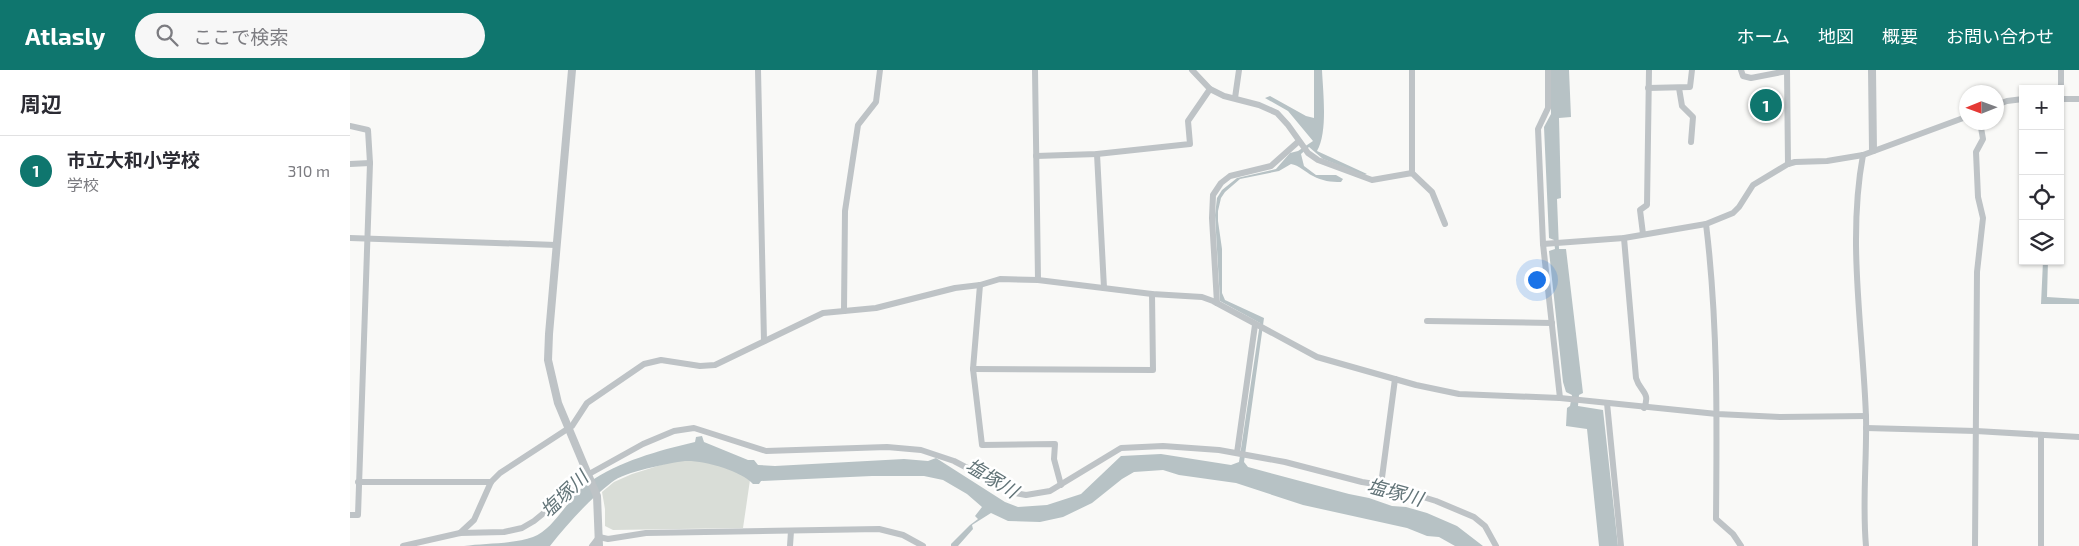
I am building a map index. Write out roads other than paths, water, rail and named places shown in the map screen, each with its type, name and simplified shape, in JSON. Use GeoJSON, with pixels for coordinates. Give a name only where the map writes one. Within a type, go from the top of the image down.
{"type":"FeatureCollection","features":[{"type":"Feature","properties":{"kind":"street"},"geometry":{"type":"LineString","coordinates":[[572,70],[548,334],[548,360],[552,381],[568,428],[597,496],[599,542]]}},
{"type":"Feature","properties":{"kind":"street"},"geometry":{"type":"LineString","coordinates":[[758,70],[764,341]]}},
{"type":"Feature","properties":{"kind":"street"},"geometry":{"type":"LineString","coordinates":[[844,311],[844,221],[855,144],[858,125],[876,102],[880,70]]}},
{"type":"Feature","properties":{"kind":"street"},"geometry":{"type":"LineString","coordinates":[[1035,70],[1038,280]]}},
{"type":"Feature","properties":{"kind":"street"},"geometry":{"type":"LineString","coordinates":[[1192,70],[1210,89],[1224,96],[1259,105],[1277,114],[1288,125],[1308,153],[1318,160],[1372,180],[1412,174]]}},
{"type":"Feature","properties":{"kind":"street"},"geometry":{"type":"LineString","coordinates":[[1236,98],[1239,70]]}},
{"type":"Feature","properties":{"kind":"street"},"geometry":{"type":"LineString","coordinates":[[1412,70],[1412,174],[1432,192],[1445,224]]}},
{"type":"Feature","properties":{"kind":"street"},"geometry":{"type":"LineString","coordinates":[[1548,70],[1548,108],[1538,129],[1552,323],[1563,399]]}},
{"type":"Feature","properties":{"kind":"street"},"geometry":{"type":"LineString","coordinates":[[1643,234],[1640,210],[1647,205],[1648,70]]}},
{"type":"Feature","properties":{"kind":"street"},"geometry":{"type":"LineString","coordinates":[[1648,88],[1690,87],[1692,70]]}},
{"type":"Feature","properties":{"kind":"street"},"geometry":{"type":"LineString","coordinates":[[1741,70],[1743,76],[1751,78],[1787,70],[1788,161]]}},
{"type":"Feature","properties":{"kind":"street"},"geometry":{"type":"LineString","coordinates":[[1872,70],[1874,149]]}},
{"type":"Feature","properties":{"kind":"street"},"geometry":{"type":"LineString","coordinates":[[2061,70],[2061,85]]}},
{"type":"Feature","properties":{"kind":"street"},"geometry":{"type":"LineString","coordinates":[[1679,88],[1682,106],[1692,117],[1691,142]]}},
{"type":"Feature","properties":{"kind":"street"},"geometry":{"type":"LineString","coordinates":[[1036,156],[1097,154],[1190,144],[1188,121],[1210,89]]}},
{"type":"Feature","properties":{"kind":"street"},"geometry":{"type":"LineString","coordinates":[[2064,99],[2079,99]]}},
{"type":"Feature","properties":{"kind":"street"},"geometry":{"type":"LineString","coordinates":[[2004,102],[2019,100]]}},
{"type":"Feature","properties":{"kind":"street"},"geometry":{"type":"LineString","coordinates":[[1547,245],[1624,238],[1706,224],[1733,212],[1739,207],[1753,186],[1788,161],[1827,161],[1863,155],[1874,149],[1959,119]]}},
{"type":"Feature","properties":{"kind":"street"},"geometry":{"type":"LineString","coordinates":[[350,126],[368,130],[370,163],[358,515],[350,515]]}},
{"type":"Feature","properties":{"kind":"street"},"geometry":{"type":"LineString","coordinates":[[1975,546],[1977,272],[1983,218],[1978,197],[1976,152],[1983,139],[1981,130]]}},
{"type":"Feature","properties":{"kind":"street"},"geometry":{"type":"LineString","coordinates":[[1217,303],[1212,218],[1214,195],[1221,183],[1230,176],[1271,166],[1299,141]]}},
{"type":"Feature","properties":{"kind":"street"},"geometry":{"type":"LineString","coordinates":[[1097,154],[1104,288]]}},
{"type":"Feature","properties":{"kind":"street"},"geometry":{"type":"LineString","coordinates":[[1863,155],[1858,184],[1856,257],[1866,416],[1866,546]]}},
{"type":"Feature","properties":{"kind":"street"},"geometry":{"type":"LineString","coordinates":[[350,164],[370,163]]}},
{"type":"Feature","properties":{"kind":"street"},"geometry":{"type":"LineString","coordinates":[[1706,224],[1712,270],[1717,414],[1716,519],[1733,534],[1741,546]]}},
{"type":"Feature","properties":{"kind":"street"},"geometry":{"type":"LineString","coordinates":[[350,238],[556,245]]}},
{"type":"Feature","properties":{"kind":"street"},"geometry":{"type":"LineString","coordinates":[[1624,238],[1636,378],[1646,394],[1647,400],[1644,408]]}},
{"type":"Feature","properties":{"kind":"street"},"geometry":{"type":"LineString","coordinates":[[460,533],[474,520],[491,482],[500,473],[568,428],[576,421],[587,403],[644,364],[661,360],[700,366],[715,365],[823,313],[876,308],[1000,279],[1038,280],[1202,298],[1217,303],[1317,357],[1395,379],[1460,394],[1563,399],[1717,414],[1780,417],[1866,416]]}},
{"type":"Feature","properties":{"kind":"street"},"geometry":{"type":"LineString","coordinates":[[980,284],[973,369],[982,445],[1055,444],[1054,459],[1061,485]]}},
{"type":"Feature","properties":{"kind":"street"},"geometry":{"type":"LineString","coordinates":[[973,369],[1153,370],[1152,294]]}},
{"type":"Feature","properties":{"kind":"street"},"geometry":{"type":"LineString","coordinates":[[1427,321],[1552,323]]}},
{"type":"Feature","properties":{"kind":"street"},"geometry":{"type":"LineString","coordinates":[[1237,453],[1255,325]]}},
{"type":"Feature","properties":{"kind":"street"},"geometry":{"type":"LineString","coordinates":[[1381,485],[1395,379]]}},
{"type":"Feature","properties":{"kind":"street"},"geometry":{"type":"LineString","coordinates":[[1606,403],[1621,546]]}},
{"type":"Feature","properties":{"kind":"street"},"geometry":{"type":"LineString","coordinates":[[404,546],[460,533],[504,532],[522,528],[534,521],[590,476],[643,444],[674,431],[694,428],[706,430],[766,451],[887,447],[921,450],[954,461],[1014,493],[1026,495],[1050,491],[1121,448],[1163,446],[1237,453],[1381,485],[1436,501],[1474,517],[1485,526],[1496,546]]}},
{"type":"Feature","properties":{"kind":"street"},"geometry":{"type":"LineString","coordinates":[[1866,428],[1976,431],[2079,437]]}},
{"type":"Feature","properties":{"kind":"street"},"geometry":{"type":"LineString","coordinates":[[2041,435],[2041,546]]}},
{"type":"Feature","properties":{"kind":"street"},"geometry":{"type":"LineString","coordinates":[[358,482],[491,482]]}},
{"type":"Feature","properties":{"kind":"street"},"geometry":{"type":"LineString","coordinates":[[592,546],[608,539],[646,534],[879,529],[903,535],[923,546]]}},
{"type":"Feature","properties":{"kind":"street"},"geometry":{"type":"LineString","coordinates":[[790,546],[791,531]]}},
{"type":"Feature","properties":{"kind":"place","name":"市立大和小学校"},"geometry":{"type":"Point","coordinates":[1766,105]}},
{"type":"Feature","properties":{"kind":"water label","name":"塩塚川"},"geometry":{"type":"Point","coordinates":[992,478]}},
{"type":"Feature","properties":{"kind":"water label","name":"塩塚川"},"geometry":{"type":"Point","coordinates":[1395,492]}},
{"type":"Feature","properties":{"kind":"water label","name":"塩塚川"},"geometry":{"type":"Point","coordinates":[564,494]}}]}
